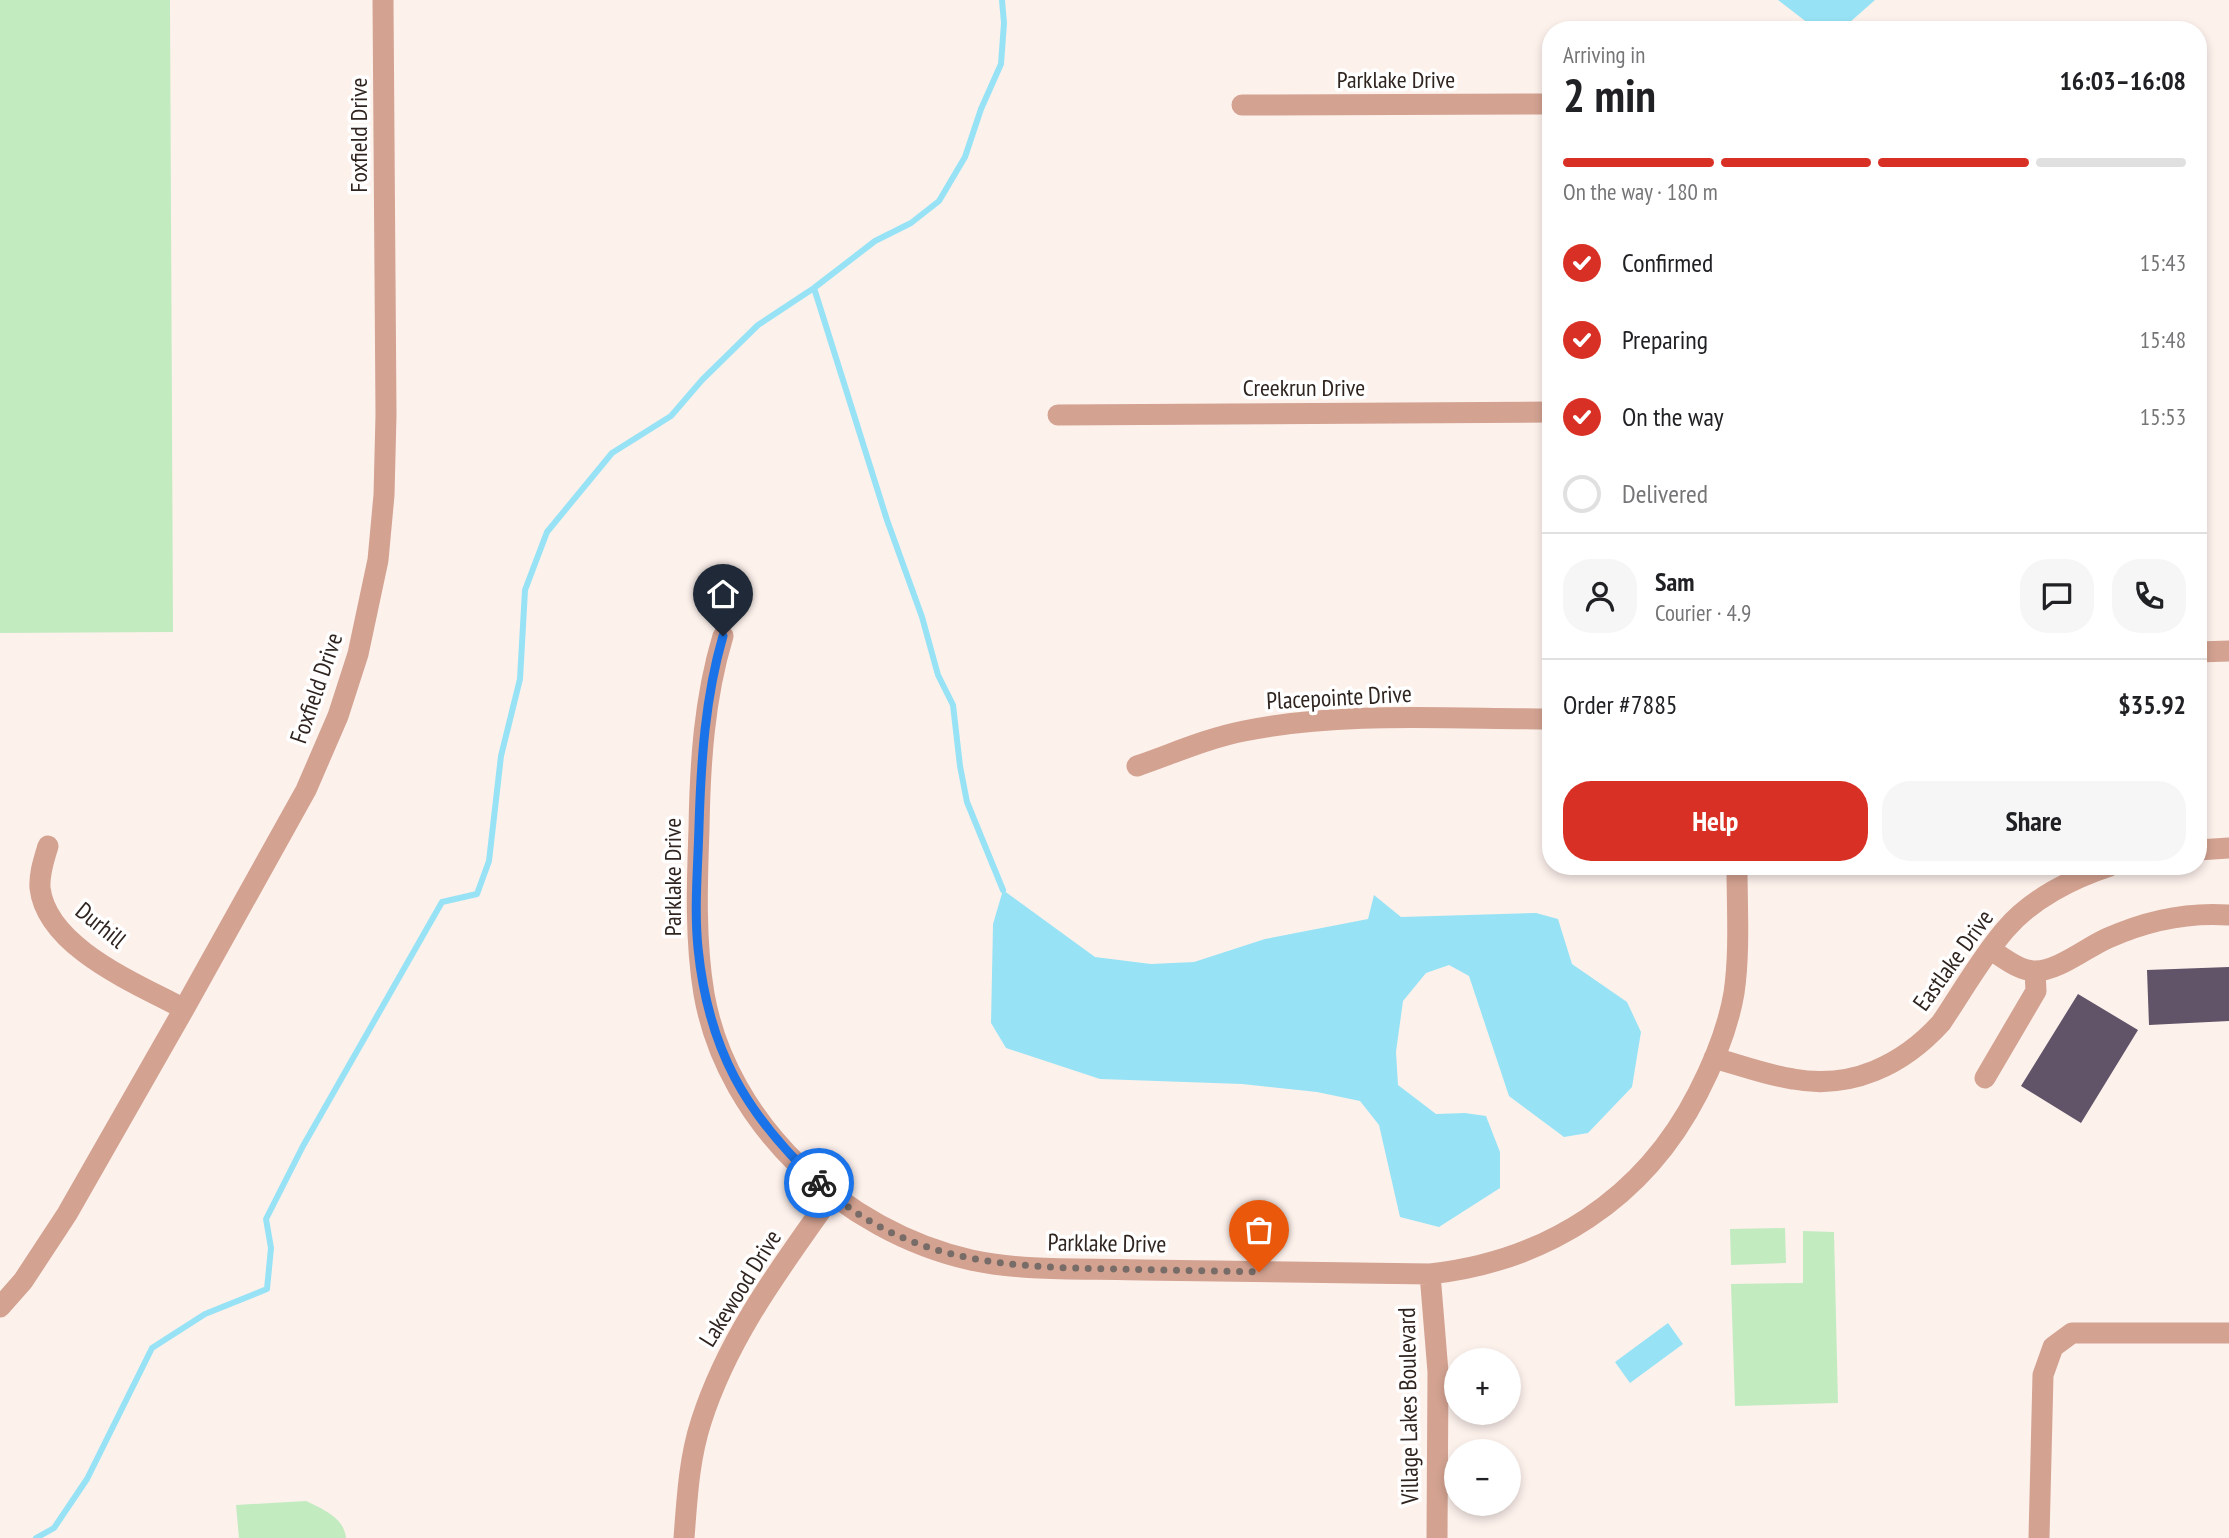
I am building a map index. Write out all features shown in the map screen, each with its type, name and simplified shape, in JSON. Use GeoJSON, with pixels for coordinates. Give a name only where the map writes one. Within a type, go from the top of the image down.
{"type":"FeatureCollection","features":[{"type":"Feature","properties":{"kind":"street","name":"Foxfield Drive"},"geometry":{"type":"LineString","coordinates":[[0,1307],[23,1281],[66,1214],[306,790],[338,716],[358,654],[377,559],[384,482],[383,0]]}},
{"type":"Feature","properties":{"kind":"street","name":"Parklake Drive"},"geometry":{"type":"LineString","coordinates":[[1242,105],[1542,104]]}},
{"type":"Feature","properties":{"kind":"street","name":"Creekrun Drive"},"geometry":{"type":"LineString","coordinates":[[1058,415],[1542,412]]}},
{"type":"Feature","properties":{"kind":"street","name":"Parklake Drive"},"geometry":{"type":"LineString","coordinates":[[723,636],[708,700],[700,782],[698,946],[704,995],[718,1043],[739,1087],[766,1129],[788,1154],[832,1195],[878,1225],[923,1246],[971,1260],[1037,1268],[1430,1274],[1494,1262],[1540,1245],[1584,1222],[1624,1192],[1659,1156],[1687,1115],[1727,1024],[1734,992],[1738,943],[1737,875]]}},
{"type":"Feature","properties":{"kind":"street"},"geometry":{"type":"LineString","coordinates":[[2207,652],[2229,651]]}},
{"type":"Feature","properties":{"kind":"street","name":"Placepointe Drive"},"geometry":{"type":"LineString","coordinates":[[1137,765],[1230,734],[1295,722],[1360,719],[1542,719]]}},
{"type":"Feature","properties":{"kind":"street","name":"Durhill"},"geometry":{"type":"LineString","coordinates":[[48,846],[40,872],[40,888],[44,904],[61,931],[98,961],[184,1009]]}},
{"type":"Feature","properties":{"kind":"street"},"geometry":{"type":"LineString","coordinates":[[2207,849],[2229,848]]}},
{"type":"Feature","properties":{"kind":"street","name":"Eastlake Drive"},"geometry":{"type":"LineString","coordinates":[[1714,1058],[1808,1082],[1842,1081],[1874,1072],[1904,1057],[1930,1035],[2006,929],[2029,907],[2056,890],[2090,875]]}},
{"type":"Feature","properties":{"kind":"street"},"geometry":{"type":"LineString","coordinates":[[1991,950],[2021,968],[2035,971],[2049,969],[2138,926],[2187,916],[2229,915]]}},
{"type":"Feature","properties":{"kind":"street"},"geometry":{"type":"LineString","coordinates":[[1985,1078],[2036,991],[2035,971]]}},
{"type":"Feature","properties":{"kind":"street","name":"Lakewood Drive"},"geometry":{"type":"LineString","coordinates":[[684,1538],[688,1486],[696,1438],[717,1377],[738,1333],[832,1195]]}},
{"type":"Feature","properties":{"kind":"street","name":"Village Lakes Boulevard"},"geometry":{"type":"LineString","coordinates":[[1430,1274],[1438,1372],[1437,1538]]}},
{"type":"Feature","properties":{"kind":"street"},"geometry":{"type":"LineString","coordinates":[[2039,1538],[2043,1375],[2053,1347],[2073,1333],[2229,1333]]}},
{"type":"Feature","properties":{"kind":"green space"},"geometry":{"type":"Polygon","coordinates":[[[0,0],[170,0],[173,632],[0,633],[0,0]]]}},
{"type":"Feature","properties":{"kind":"green space"},"geometry":{"type":"Polygon","coordinates":[[[1785,1228],[1786,1263],[1731,1265],[1730,1229],[1785,1228]]]}},
{"type":"Feature","properties":{"kind":"green space"},"geometry":{"type":"Polygon","coordinates":[[[1803,1231],[1834,1232],[1838,1403],[1735,1406],[1731,1284],[1803,1283],[1803,1231]]]}},
{"type":"Feature","properties":{"kind":"green space"},"geometry":{"type":"Polygon","coordinates":[[[306,1501],[337,1519],[346,1538],[239,1538],[236,1505],[306,1501]]]}},
{"type":"Feature","properties":{"kind":"water"},"geometry":{"type":"Polygon","coordinates":[[[1778,0],[1875,0],[1851,21],[1805,21],[1778,0]]]}},
{"type":"Feature","properties":{"kind":"water"},"geometry":{"type":"Polygon","coordinates":[[[1003,890],[1095,957],[1151,964],[1194,962],[1265,939],[1368,919],[1374,895],[1401,917],[1536,913],[1558,919],[1572,964],[1627,1002],[1641,1032],[1632,1087],[1588,1133],[1564,1137],[1509,1096],[1469,976],[1449,965],[1426,973],[1403,1001],[1396,1052],[1398,1085],[1436,1114],[1465,1113],[1486,1116],[1500,1152],[1500,1188],[1439,1227],[1400,1217],[1379,1125],[1360,1101],[1317,1092],[1242,1084],[1100,1079],[1006,1048],[991,1023],[993,924],[1003,890]]]}},
{"type":"Feature","properties":{"kind":"water"},"geometry":{"type":"Polygon","coordinates":[[[1668,1323],[1683,1344],[1630,1383],[1615,1362],[1668,1323]]]}},
{"type":"Feature","properties":{"kind":"building"},"geometry":{"type":"Polygon","coordinates":[[[2229,967],[2229,1021],[2149,1025],[2147,970],[2229,967]]]}},
{"type":"Feature","properties":{"kind":"building"},"geometry":{"type":"Polygon","coordinates":[[[2078,994],[2138,1030],[2081,1123],[2021,1086],[2078,994]]]}},
{"type":"Feature","properties":{"kind":"waterway"},"geometry":{"type":"LineString","coordinates":[[36,1538],[54,1528],[87,1479],[152,1348],[205,1314],[267,1289],[271,1248],[266,1219],[303,1146],[442,902],[477,894],[489,861],[501,756],[520,679],[525,590],[547,532],[612,453],[671,416],[702,380],[758,325],[814,288],[875,241],[911,223],[939,201],[965,157],[981,109],[1001,64],[1004,23],[1002,0]]}},
{"type":"Feature","properties":{"kind":"waterway"},"geometry":{"type":"LineString","coordinates":[[814,288],[887,520],[922,617],[938,675],[953,705],[967,802],[1003,890]]}},
{"type":"Feature","properties":{"kind":"way so far"},"geometry":{"type":"LineString","coordinates":[[819,1183],[832,1195],[878,1225],[923,1246],[971,1260],[1037,1268],[1259,1272]]}},
{"type":"Feature","properties":{"kind":"route"},"geometry":{"type":"LineString","coordinates":[[723,636],[708,700],[700,782],[698,946],[704,995],[718,1043],[739,1087],[766,1129],[819,1183]]}}]}
